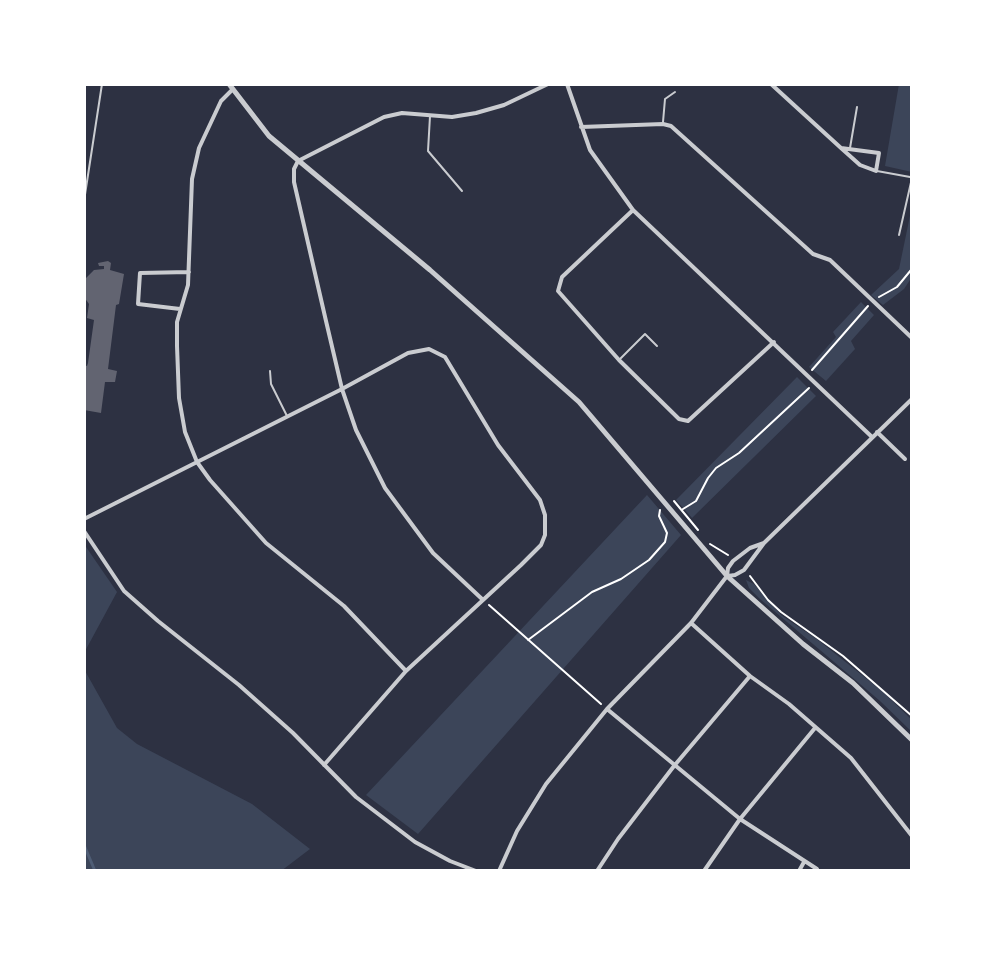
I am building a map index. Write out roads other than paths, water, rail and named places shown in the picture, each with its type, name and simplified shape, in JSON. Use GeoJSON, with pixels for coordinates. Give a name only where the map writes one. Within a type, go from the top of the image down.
{"type":"FeatureCollection","features":[{"type":"Feature","properties":{"kind":"street"},"geometry":{"type":"LineString","coordinates":[[482,599],[433,553],[385,488],[356,430],[342,389],[294,182],[294,169],[298,161],[384,117],[402,113],[452,117],[491,110],[548,84]]}},
{"type":"Feature","properties":{"kind":"street"},"geometry":{"type":"LineString","coordinates":[[567,84],[597,162],[633,210],[872,437]]}},
{"type":"Feature","properties":{"kind":"street"},"geometry":{"type":"LineString","coordinates":[[771,84],[841,148],[860,165],[876,171],[879,153],[841,148]]}},
{"type":"Feature","properties":{"kind":"street"},"geometry":{"type":"LineString","coordinates":[[406,671],[344,606],[266,543],[210,480],[197,462],[185,432],[177,384],[177,322],[188,290],[195,163],[221,101],[231,87],[269,136],[430,270],[579,402],[727,576],[803,644],[853,683],[912,740]]}},
{"type":"Feature","properties":{"kind":"street"},"geometry":{"type":"LineString","coordinates":[[581,127],[663,124],[681,133],[813,254],[830,260],[912,338]]}},
{"type":"Feature","properties":{"kind":"street"},"geometry":{"type":"LineString","coordinates":[[633,210],[558,283],[558,291],[619,360],[679,419],[688,421],[774,342]]}},
{"type":"Feature","properties":{"kind":"street"},"geometry":{"type":"LineString","coordinates":[[181,310],[138,304],[140,273],[189,272]]}},
{"type":"Feature","properties":{"kind":"street"},"geometry":{"type":"LineString","coordinates":[[84,519],[408,353],[429,349],[445,357],[498,445],[540,500],[546,524],[541,545],[406,671],[324,765]]}},
{"type":"Feature","properties":{"kind":"street"},"geometry":{"type":"LineString","coordinates":[[727,576],[744,570],[764,543],[912,399]]}},
{"type":"Feature","properties":{"kind":"street"},"geometry":{"type":"LineString","coordinates":[[877,432],[905,459]]}},
{"type":"Feature","properties":{"kind":"street"},"geometry":{"type":"LineString","coordinates":[[84,531],[124,591],[239,685],[356,797],[415,842],[476,871]]}},
{"type":"Feature","properties":{"kind":"street"},"geometry":{"type":"LineString","coordinates":[[499,871],[517,831],[546,784],[607,709],[691,623],[727,576],[733,561],[750,548],[764,543]]}},
{"type":"Feature","properties":{"kind":"street"},"geometry":{"type":"LineString","coordinates":[[691,623],[750,676],[851,758],[912,836]]}},
{"type":"Feature","properties":{"kind":"street"},"geometry":{"type":"LineString","coordinates":[[597,871],[674,766],[750,676]]}},
{"type":"Feature","properties":{"kind":"street"},"geometry":{"type":"LineString","coordinates":[[607,709],[740,819],[817,870]]}},
{"type":"Feature","properties":{"kind":"street"},"geometry":{"type":"LineString","coordinates":[[704,871],[740,819],[816,727]]}},
{"type":"Feature","properties":{"kind":"street"},"geometry":{"type":"LineString","coordinates":[[799,871],[804,862]]}},
{"type":"Feature","properties":{"kind":"lane"},"geometry":{"type":"LineString","coordinates":[[84,201],[102,84]]}},
{"type":"Feature","properties":{"kind":"lane"},"geometry":{"type":"LineString","coordinates":[[663,124],[665,99],[675,92]]}},
{"type":"Feature","properties":{"kind":"lane"},"geometry":{"type":"LineString","coordinates":[[849,149],[857,107]]}},
{"type":"Feature","properties":{"kind":"lane"},"geometry":{"type":"LineString","coordinates":[[430,115],[428,151],[462,191]]}},
{"type":"Feature","properties":{"kind":"lane"},"geometry":{"type":"LineString","coordinates":[[876,171],[912,177],[899,235]]}},
{"type":"Feature","properties":{"kind":"lane"},"geometry":{"type":"LineString","coordinates":[[619,360],[645,334],[657,346]]}},
{"type":"Feature","properties":{"kind":"lane"},"geometry":{"type":"LineString","coordinates":[[270,371],[271,384],[288,417]]}},
{"type":"Feature","properties":{"kind":"waterway"},"geometry":{"type":"LineString","coordinates":[[84,845],[95,871]]}}]}
